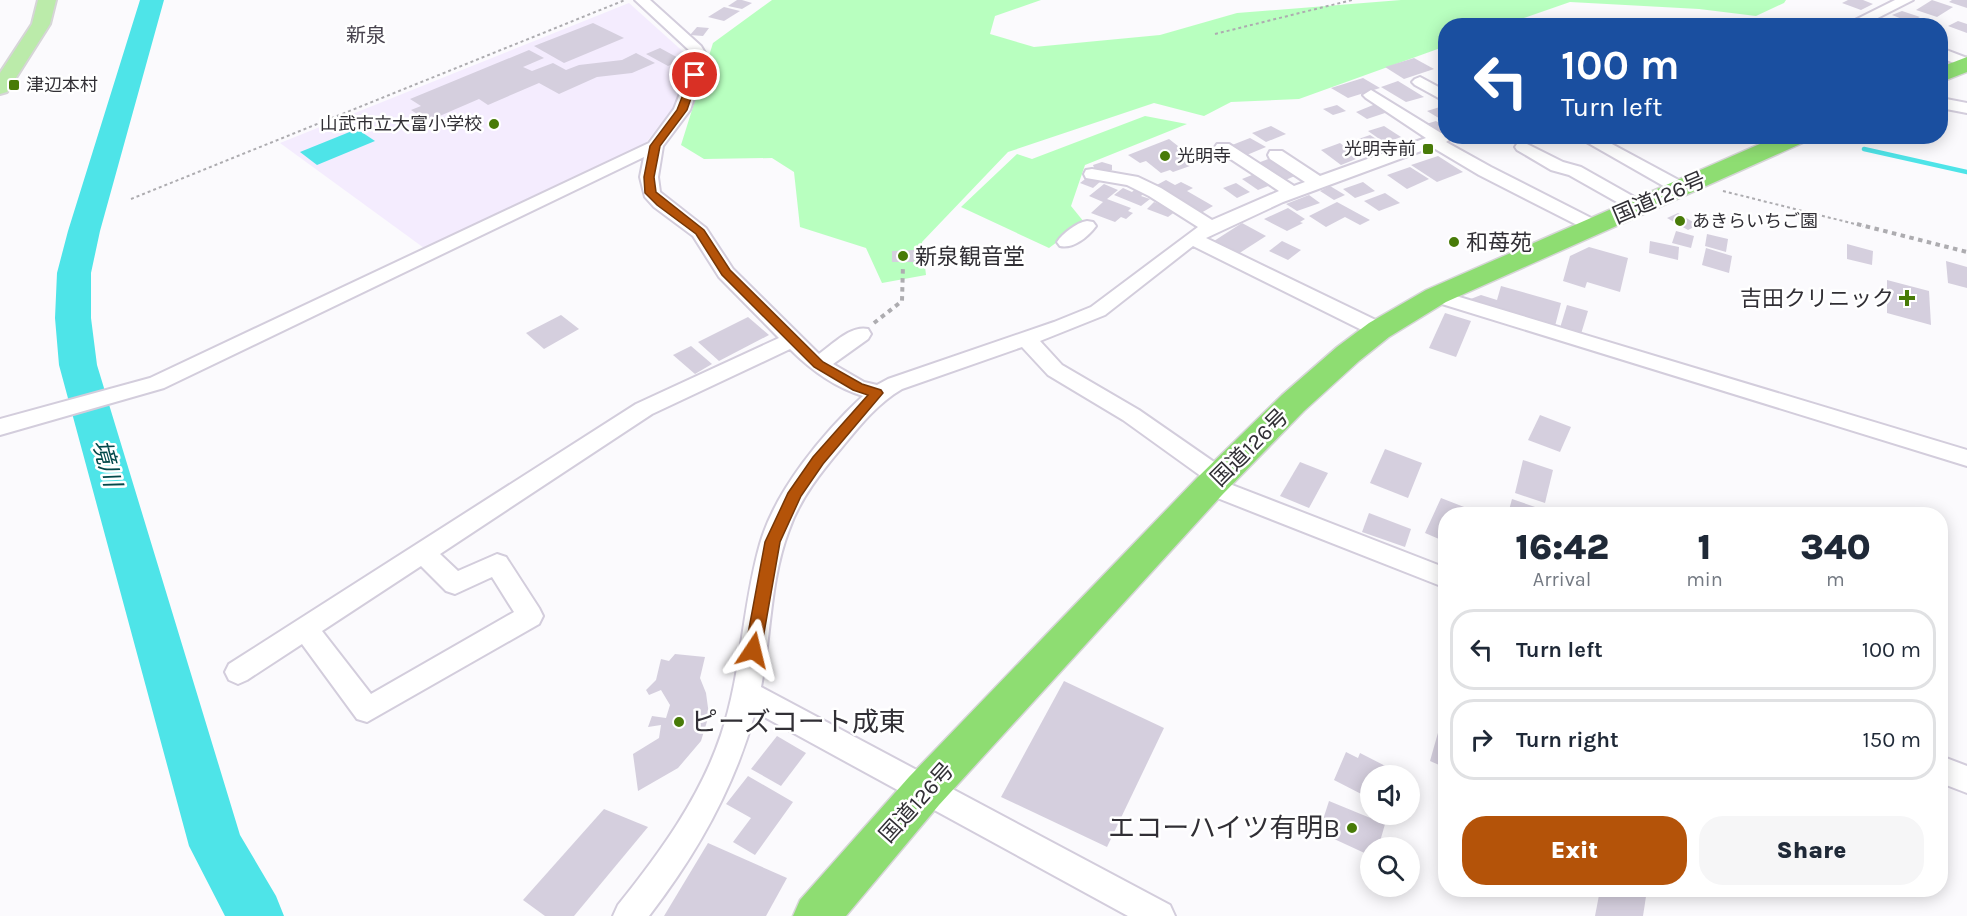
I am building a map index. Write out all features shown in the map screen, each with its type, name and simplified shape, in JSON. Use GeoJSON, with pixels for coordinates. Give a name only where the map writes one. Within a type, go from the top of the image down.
{"type":"FeatureCollection","features":[{"type":"Feature","properties":{"kind":"highway"},"geometry":{"type":"LineString","coordinates":[[1948,72],[1967,64]]}},
{"type":"Feature","properties":{"kind":"highway","name":"国道126号"},"geometry":{"type":"LineString","coordinates":[[816,916],[924,791],[1215,482],[1293,403],[1379,330],[1436,296],[1685,186],[1773,144]]}},
{"type":"Feature","properties":{"kind":"main road"},"geometry":{"type":"LineString","coordinates":[[0,88],[41,24],[47,0]]}},
{"type":"Feature","properties":{"kind":"street"},"geometry":{"type":"LineString","coordinates":[[642,0],[696,49],[701,58],[682,110],[655,146],[649,177],[651,193],[660,203],[700,232],[726,273],[818,364],[857,387],[877,393]]}},
{"type":"Feature","properties":{"kind":"street"},"geometry":{"type":"LineString","coordinates":[[1868,18],[1906,0]]}},
{"type":"Feature","properties":{"kind":"street"},"geometry":{"type":"LineString","coordinates":[[1948,55],[1967,64]]}},
{"type":"Feature","properties":{"kind":"street"},"geometry":{"type":"LineString","coordinates":[[1420,82],[1438,92]]}},
{"type":"Feature","properties":{"kind":"street"},"geometry":{"type":"LineString","coordinates":[[1371,95],[1438,138]]}},
{"type":"Feature","properties":{"kind":"street"},"geometry":{"type":"LineString","coordinates":[[1948,104],[1967,108]]}},
{"type":"Feature","properties":{"kind":"street"},"geometry":{"type":"LineString","coordinates":[[629,916],[654,885],[705,803],[726,761],[746,693],[772,542],[795,493],[812,468],[877,393],[895,384],[1061,327],[1098,311],[1192,238],[1211,227],[1292,192],[1438,140]]}},
{"type":"Feature","properties":{"kind":"street"},"geometry":{"type":"LineString","coordinates":[[1447,144],[1485,171],[1593,226]]}},
{"type":"Feature","properties":{"kind":"street"},"geometry":{"type":"LineString","coordinates":[[1600,144],[1685,186]]}},
{"type":"Feature","properties":{"kind":"street"},"geometry":{"type":"LineString","coordinates":[[0,427],[156,383],[655,146]]}},
{"type":"Feature","properties":{"kind":"street"},"geometry":{"type":"LineString","coordinates":[[1223,147],[1292,192]]}},
{"type":"Feature","properties":{"kind":"street"},"geometry":{"type":"LineString","coordinates":[[1523,147],[1557,166],[1575,171],[1637,207]]}},
{"type":"Feature","properties":{"kind":"street"},"geometry":{"type":"LineString","coordinates":[[1276,155],[1319,183]]}},
{"type":"Feature","properties":{"kind":"street"},"geometry":{"type":"LineString","coordinates":[[1092,174],[1132,181],[1155,192],[1211,227]]}},
{"type":"Feature","properties":{"kind":"street"},"geometry":{"type":"LineString","coordinates":[[1066,242],[1087,226]]}},
{"type":"Feature","properties":{"kind":"street"},"geometry":{"type":"LineString","coordinates":[[1192,238],[1379,330]]}},
{"type":"Feature","properties":{"kind":"street"},"geometry":{"type":"LineString","coordinates":[[1436,296],[1967,458]]}},
{"type":"Feature","properties":{"kind":"street"},"geometry":{"type":"LineString","coordinates":[[818,364],[861,334]]}},
{"type":"Feature","properties":{"kind":"street"},"geometry":{"type":"LineString","coordinates":[[1026,339],[1055,370],[1131,415],[1215,482],[1438,575]]}},
{"type":"Feature","properties":{"kind":"street"},"geometry":{"type":"LineString","coordinates":[[238,672],[644,409],[792,340]]}},
{"type":"Feature","properties":{"kind":"street"},"geometry":{"type":"LineString","coordinates":[[305,629],[367,710],[530,616],[497,564],[455,584],[423,553]]}},
{"type":"Feature","properties":{"kind":"street"},"geometry":{"type":"LineString","coordinates":[[746,693],[1159,916]]}},
{"type":"Feature","properties":{"kind":"street"},"geometry":{"type":"LineString","coordinates":[[1948,773],[1967,780]]}},
{"type":"Feature","properties":{"kind":"path"},"geometry":{"type":"LineString","coordinates":[[131,199],[625,0]]}},
{"type":"Feature","properties":{"kind":"path"},"geometry":{"type":"LineString","coordinates":[[1215,34],[1352,0]]}},
{"type":"Feature","properties":{"kind":"path"},"geometry":{"type":"LineString","coordinates":[[1685,186],[1967,252]]}},
{"type":"Feature","properties":{"kind":"path"},"geometry":{"type":"LineString","coordinates":[[861,334],[902,301],[903,265]]}},
{"type":"Feature","properties":{"kind":"shaded area","name":"山武市立大富小学校"},"geometry":{"type":"Polygon","coordinates":[[[629,3],[688,56],[675,105],[645,144],[424,248],[280,143],[629,3]]]}},
{"type":"Feature","properties":{"kind":"green space"},"geometry":{"type":"Polygon","coordinates":[[[772,0],[1041,0],[995,16],[990,34],[1034,47],[1160,35],[1237,13],[1401,0],[1786,0],[1756,16],[1699,9],[1570,2],[1524,18],[1438,18],[1438,49],[1299,99],[1231,102],[1204,116],[1154,103],[1008,152],[922,242],[926,275],[882,283],[866,248],[800,227],[794,172],[772,158],[704,159],[681,145],[713,43],[772,0]]]}},
{"type":"Feature","properties":{"kind":"green space"},"geometry":{"type":"Polygon","coordinates":[[[1145,116],[1187,124],[1085,165],[1071,206],[1084,222],[1049,248],[961,207],[1017,154],[1032,159],[1145,116]]]}},
{"type":"Feature","properties":{"kind":"water"},"geometry":{"type":"Polygon","coordinates":[[[357,129],[375,141],[317,165],[300,152],[357,129]]]}},
{"type":"Feature","properties":{"kind":"building"},"geometry":{"type":"Polygon","coordinates":[[[737,0],[752,3],[742,9],[728,6],[737,0]]]}},
{"type":"Feature","properties":{"kind":"building"},"geometry":{"type":"Polygon","coordinates":[[[1848,0],[1863,0],[1873,4],[1861,10],[1842,3],[1848,0]]]}},
{"type":"Feature","properties":{"kind":"building"},"geometry":{"type":"Polygon","coordinates":[[[1932,0],[1953,7],[1937,17],[1916,10],[1932,0]]]}},
{"type":"Feature","properties":{"kind":"building"},"geometry":{"type":"Polygon","coordinates":[[[1967,0],[1967,8],[1949,2],[1967,0]]]}},
{"type":"Feature","properties":{"kind":"building"},"geometry":{"type":"Polygon","coordinates":[[[724,7],[740,11],[724,21],[708,17],[724,7]]]}},
{"type":"Feature","properties":{"kind":"building"},"geometry":{"type":"Polygon","coordinates":[[[1902,11],[1920,17],[1900,18],[1892,15],[1902,11]]]}},
{"type":"Feature","properties":{"kind":"building"},"geometry":{"type":"Polygon","coordinates":[[[1958,21],[1967,24],[1967,33],[1948,26],[1958,21]]]}},
{"type":"Feature","properties":{"kind":"building"},"geometry":{"type":"Polygon","coordinates":[[[593,23],[624,38],[564,63],[534,46],[593,23]]]}},
{"type":"Feature","properties":{"kind":"building"},"geometry":{"type":"Polygon","coordinates":[[[697,27],[709,28],[703,36],[690,35],[697,27]]]}},
{"type":"Feature","properties":{"kind":"building"},"geometry":{"type":"Polygon","coordinates":[[[660,48],[682,60],[668,66],[646,54],[660,48]]]}},
{"type":"Feature","properties":{"kind":"building"},"geometry":{"type":"Polygon","coordinates":[[[529,50],[544,58],[523,67],[532,71],[553,63],[566,70],[579,65],[622,60],[636,53],[655,63],[632,73],[597,77],[559,94],[539,83],[488,105],[479,99],[428,121],[411,110],[421,106],[410,99],[529,50]]]}},
{"type":"Feature","properties":{"kind":"building"},"geometry":{"type":"Polygon","coordinates":[[[1414,58],[1434,69],[1404,79],[1385,67],[1414,58]]]}},
{"type":"Feature","properties":{"kind":"building"},"geometry":{"type":"Polygon","coordinates":[[[1363,78],[1380,88],[1348,98],[1331,88],[1363,78]]]}},
{"type":"Feature","properties":{"kind":"building"},"geometry":{"type":"Polygon","coordinates":[[[1398,81],[1424,97],[1406,102],[1381,87],[1398,81]]]}},
{"type":"Feature","properties":{"kind":"building"},"geometry":{"type":"Polygon","coordinates":[[[1378,103],[1388,112],[1367,119],[1356,112],[1378,103]]]}},
{"type":"Feature","properties":{"kind":"building"},"geometry":{"type":"Polygon","coordinates":[[[1337,105],[1346,111],[1333,115],[1323,109],[1337,105]]]}},
{"type":"Feature","properties":{"kind":"building"},"geometry":{"type":"Polygon","coordinates":[[[1438,108],[1438,118],[1427,111],[1438,108]]]}},
{"type":"Feature","properties":{"kind":"building"},"geometry":{"type":"Polygon","coordinates":[[[1436,121],[1438,133],[1436,134],[1423,125],[1436,121]]]}},
{"type":"Feature","properties":{"kind":"building"},"geometry":{"type":"Polygon","coordinates":[[[1271,126],[1286,134],[1266,142],[1252,133],[1271,126]]]}},
{"type":"Feature","properties":{"kind":"building"},"geometry":{"type":"Polygon","coordinates":[[[1384,126],[1401,137],[1385,143],[1368,131],[1384,126]]]}},
{"type":"Feature","properties":{"kind":"building"},"geometry":{"type":"Polygon","coordinates":[[[1370,135],[1381,142],[1375,143],[1383,149],[1365,155],[1347,143],[1370,135]]]}},
{"type":"Feature","properties":{"kind":"building"},"geometry":{"type":"Polygon","coordinates":[[[1250,138],[1266,147],[1242,157],[1227,147],[1250,138]]]}},
{"type":"Feature","properties":{"kind":"building","name":"光明寺"},"geometry":{"type":"Polygon","coordinates":[[[1169,139],[1196,160],[1187,163],[1190,166],[1173,172],[1170,170],[1161,173],[1146,161],[1140,163],[1128,155],[1169,139]]]}},
{"type":"Feature","properties":{"kind":"building"},"geometry":{"type":"Polygon","coordinates":[[[1340,143],[1349,150],[1345,151],[1356,159],[1341,165],[1321,150],[1340,143]]]}},
{"type":"Feature","properties":{"kind":"building"},"geometry":{"type":"Polygon","coordinates":[[[1438,156],[1463,172],[1437,182],[1411,165],[1438,156]]]}},
{"type":"Feature","properties":{"kind":"building"},"geometry":{"type":"Polygon","coordinates":[[[1271,158],[1297,175],[1281,182],[1255,164],[1271,158]]]}},
{"type":"Feature","properties":{"kind":"building"},"geometry":{"type":"Polygon","coordinates":[[[1102,162],[1112,165],[1112,170],[1104,173],[1095,170],[1093,165],[1102,162]]]}},
{"type":"Feature","properties":{"kind":"building"},"geometry":{"type":"Polygon","coordinates":[[[1410,167],[1429,179],[1407,189],[1387,175],[1410,167]]]}},
{"type":"Feature","properties":{"kind":"building"},"geometry":{"type":"Polygon","coordinates":[[[1257,173],[1273,184],[1258,190],[1242,179],[1257,173]]]}},
{"type":"Feature","properties":{"kind":"building"},"geometry":{"type":"Polygon","coordinates":[[[1089,176],[1101,181],[1093,188],[1080,183],[1089,176]]]}},
{"type":"Feature","properties":{"kind":"building"},"geometry":{"type":"Polygon","coordinates":[[[1166,180],[1175,185],[1181,182],[1193,188],[1187,191],[1213,206],[1201,213],[1153,187],[1166,180]]]}},
{"type":"Feature","properties":{"kind":"building"},"geometry":{"type":"Polygon","coordinates":[[[1363,182],[1375,191],[1355,198],[1343,189],[1363,182]]]}},
{"type":"Feature","properties":{"kind":"building"},"geometry":{"type":"Polygon","coordinates":[[[1236,183],[1250,192],[1237,198],[1223,188],[1236,183]]]}},
{"type":"Feature","properties":{"kind":"building"},"geometry":{"type":"Polygon","coordinates":[[[1104,184],[1118,190],[1107,199],[1131,208],[1128,211],[1133,213],[1126,219],[1121,217],[1115,222],[1091,213],[1103,202],[1089,196],[1104,184]]]}},
{"type":"Feature","properties":{"kind":"building"},"geometry":{"type":"Polygon","coordinates":[[[1330,186],[1345,195],[1334,200],[1320,191],[1330,186]]]}},
{"type":"Feature","properties":{"kind":"building"},"geometry":{"type":"Polygon","coordinates":[[[1123,188],[1132,192],[1136,188],[1146,192],[1141,196],[1150,199],[1141,206],[1114,195],[1123,188]]]}},
{"type":"Feature","properties":{"kind":"building"},"geometry":{"type":"Polygon","coordinates":[[[1385,193],[1400,203],[1379,211],[1364,201],[1385,193]]]}},
{"type":"Feature","properties":{"kind":"building"},"geometry":{"type":"Polygon","coordinates":[[[1309,195],[1320,203],[1297,211],[1286,204],[1309,195]]]}},
{"type":"Feature","properties":{"kind":"building"},"geometry":{"type":"Polygon","coordinates":[[[1154,202],[1176,211],[1168,217],[1147,209],[1154,202]]]}},
{"type":"Feature","properties":{"kind":"building"},"geometry":{"type":"Polygon","coordinates":[[[1337,202],[1370,220],[1360,225],[1345,217],[1326,227],[1309,216],[1337,202]]]}},
{"type":"Feature","properties":{"kind":"building"},"geometry":{"type":"Polygon","coordinates":[[[1288,208],[1305,219],[1300,222],[1303,223],[1287,231],[1264,219],[1288,208]]]}},
{"type":"Feature","properties":{"kind":"building"},"geometry":{"type":"Polygon","coordinates":[[[1678,213],[1698,225],[1688,230],[1667,218],[1678,213]]]}},
{"type":"Feature","properties":{"kind":"building"},"geometry":{"type":"Polygon","coordinates":[[[1242,223],[1266,236],[1238,254],[1214,241],[1242,223]]]}},
{"type":"Feature","properties":{"kind":"building"},"geometry":{"type":"Polygon","coordinates":[[[1676,231],[1694,236],[1691,248],[1672,243],[1676,231]]]}},
{"type":"Feature","properties":{"kind":"building"},"geometry":{"type":"Polygon","coordinates":[[[1707,234],[1728,239],[1726,252],[1705,246],[1707,234]]]}},
{"type":"Feature","properties":{"kind":"building"},"geometry":{"type":"Polygon","coordinates":[[[1282,241],[1301,250],[1288,260],[1269,251],[1282,241]]]}},
{"type":"Feature","properties":{"kind":"building"},"geometry":{"type":"Polygon","coordinates":[[[1650,241],[1679,247],[1678,260],[1649,253],[1650,241]]]}},
{"type":"Feature","properties":{"kind":"building"},"geometry":{"type":"Polygon","coordinates":[[[1847,244],[1873,251],[1872,265],[1847,259],[1847,244]]]}},
{"type":"Feature","properties":{"kind":"building"},"geometry":{"type":"Polygon","coordinates":[[[1589,247],[1628,258],[1620,292],[1587,282],[1585,288],[1563,281],[1570,256],[1589,247]]]}},
{"type":"Feature","properties":{"kind":"building"},"geometry":{"type":"Polygon","coordinates":[[[1706,248],[1732,256],[1729,273],[1702,265],[1706,248]]]}},
{"type":"Feature","properties":{"kind":"building","name":"新泉観音堂"},"geometry":{"type":"Polygon","coordinates":[[[914,250],[914,262],[892,262],[892,251],[914,250]]]}},
{"type":"Feature","properties":{"kind":"building"},"geometry":{"type":"Polygon","coordinates":[[[1946,261],[1967,267],[1967,288],[1948,283],[1946,261]]]}},
{"type":"Feature","properties":{"kind":"building"},"geometry":{"type":"Polygon","coordinates":[[[1887,280],[1929,291],[1931,325],[1887,313],[1887,280]]]}},
{"type":"Feature","properties":{"kind":"building"},"geometry":{"type":"Polygon","coordinates":[[[1501,286],[1561,303],[1555,326],[1468,300],[1481,295],[1497,300],[1501,286]]]}},
{"type":"Feature","properties":{"kind":"building"},"geometry":{"type":"Polygon","coordinates":[[[1567,305],[1588,311],[1581,334],[1560,328],[1567,305]]]}},
{"type":"Feature","properties":{"kind":"building"},"geometry":{"type":"Polygon","coordinates":[[[1445,313],[1471,321],[1456,357],[1429,348],[1445,313]]]}},
{"type":"Feature","properties":{"kind":"building"},"geometry":{"type":"Polygon","coordinates":[[[561,315],[579,329],[544,349],[526,333],[561,315]]]}},
{"type":"Feature","properties":{"kind":"building"},"geometry":{"type":"Polygon","coordinates":[[[748,317],[769,335],[719,361],[698,342],[748,317]]]}},
{"type":"Feature","properties":{"kind":"building"},"geometry":{"type":"Polygon","coordinates":[[[691,346],[712,364],[695,374],[673,355],[691,346]]]}},
{"type":"Feature","properties":{"kind":"building"},"geometry":{"type":"Polygon","coordinates":[[[1540,415],[1571,427],[1560,452],[1528,440],[1540,415]]]}},
{"type":"Feature","properties":{"kind":"building"},"geometry":{"type":"Polygon","coordinates":[[[1385,449],[1422,463],[1408,498],[1370,483],[1385,449]]]}},
{"type":"Feature","properties":{"kind":"building"},"geometry":{"type":"Polygon","coordinates":[[[1523,460],[1553,470],[1545,503],[1515,493],[1523,460]]]}},
{"type":"Feature","properties":{"kind":"building"},"geometry":{"type":"Polygon","coordinates":[[[1300,462],[1328,473],[1309,508],[1280,496],[1300,462]]]}},
{"type":"Feature","properties":{"kind":"building"},"geometry":{"type":"Polygon","coordinates":[[[1441,498],[1464,507],[1438,507],[1438,539],[1425,533],[1441,498]]]}},
{"type":"Feature","properties":{"kind":"building"},"geometry":{"type":"Polygon","coordinates":[[[1512,499],[1535,507],[1510,507],[1512,499]]]}},
{"type":"Feature","properties":{"kind":"building"},"geometry":{"type":"Polygon","coordinates":[[[1369,513],[1411,529],[1405,547],[1362,532],[1369,513]]]}},
{"type":"Feature","properties":{"kind":"building","name":"ピーズコート成東"},"geometry":{"type":"Polygon","coordinates":[[[675,654],[705,657],[700,678],[706,693],[709,715],[701,741],[678,768],[638,791],[633,754],[659,738],[661,725],[648,727],[652,716],[666,718],[670,705],[661,690],[649,695],[646,690],[656,680],[661,659],[669,661],[675,654]]]}},
{"type":"Feature","properties":{"kind":"building"},"geometry":{"type":"Polygon","coordinates":[[[1064,681],[1164,728],[1107,847],[1001,797],[1064,681]]]}},
{"type":"Feature","properties":{"kind":"building"},"geometry":{"type":"Polygon","coordinates":[[[1438,733],[1438,764],[1430,761],[1438,733]]]}},
{"type":"Feature","properties":{"kind":"building"},"geometry":{"type":"Polygon","coordinates":[[[777,736],[806,753],[781,786],[751,769],[777,736]]]}},
{"type":"Feature","properties":{"kind":"building"},"geometry":{"type":"Polygon","coordinates":[[[1346,752],[1358,758],[1360,753],[1383,765],[1360,765],[1360,793],[1334,780],[1346,752]]]}},
{"type":"Feature","properties":{"kind":"building"},"geometry":{"type":"Polygon","coordinates":[[[748,776],[793,802],[755,855],[733,842],[751,818],[726,804],[748,776]]]}},
{"type":"Feature","properties":{"kind":"building","name":"エコーハイツ有明B"},"geometry":{"type":"Polygon","coordinates":[[[1329,801],[1360,814],[1360,825],[1385,825],[1381,837],[1360,837],[1360,851],[1319,832],[1329,801]]]}},
{"type":"Feature","properties":{"kind":"building"},"geometry":{"type":"Polygon","coordinates":[[[604,809],[648,827],[574,916],[545,916],[523,900],[604,809]]]}},
{"type":"Feature","properties":{"kind":"building"},"geometry":{"type":"Polygon","coordinates":[[[708,843],[787,878],[766,916],[664,916],[708,843]]]}},
{"type":"Feature","properties":{"kind":"building"},"geometry":{"type":"Polygon","coordinates":[[[1599,897],[1646,897],[1643,916],[1595,916],[1599,897]]]}},
{"type":"Feature","properties":{"kind":"waterway","name":"境川"},"geometry":{"type":"LineString","coordinates":[[152,0],[84,231],[74,273],[73,318],[78,365],[216,846],[256,916]]}},
{"type":"Feature","properties":{"kind":"waterway"},"geometry":{"type":"LineString","coordinates":[[1864,149],[1967,172]]}},
{"type":"Feature","properties":{"kind":"place","name":"津辺本村"},"geometry":{"type":"Point","coordinates":[14,85]}},
{"type":"Feature","properties":{"kind":"place","name":"山武市立大富小学校"},"geometry":{"type":"Point","coordinates":[494,124]}},
{"type":"Feature","properties":{"kind":"place","name":"光明寺前"},"geometry":{"type":"Point","coordinates":[1428,149]}},
{"type":"Feature","properties":{"kind":"place","name":"光明寺"},"geometry":{"type":"Point","coordinates":[1165,156]}},
{"type":"Feature","properties":{"kind":"place","name":"あきらいちご園"},"geometry":{"type":"Point","coordinates":[1680,221]}},
{"type":"Feature","properties":{"kind":"place","name":"和苺苑"},"geometry":{"type":"Point","coordinates":[1454,242]}},
{"type":"Feature","properties":{"kind":"place","name":"新泉観音堂"},"geometry":{"type":"Point","coordinates":[903,256]}},
{"type":"Feature","properties":{"kind":"place","name":"吉田クリニック"},"geometry":{"type":"Point","coordinates":[1907,298]}},
{"type":"Feature","properties":{"kind":"place","name":"ピーズコート成東"},"geometry":{"type":"Point","coordinates":[679,722]}},
{"type":"Feature","properties":{"kind":"place","name":"エコーハイツ有明B"},"geometry":{"type":"Point","coordinates":[1352,828]}},
{"type":"Feature","properties":{"kind":"district","name":"新泉"},"geometry":{"type":"Point","coordinates":[366,35]}},
{"type":"Feature","properties":{"kind":"route"},"geometry":{"type":"LineString","coordinates":[[695,75],[682,110],[655,146],[649,177],[651,193],[660,203],[700,232],[726,273],[818,364],[857,387],[877,393],[818,460],[795,493],[772,542],[753,650]]}}]}
